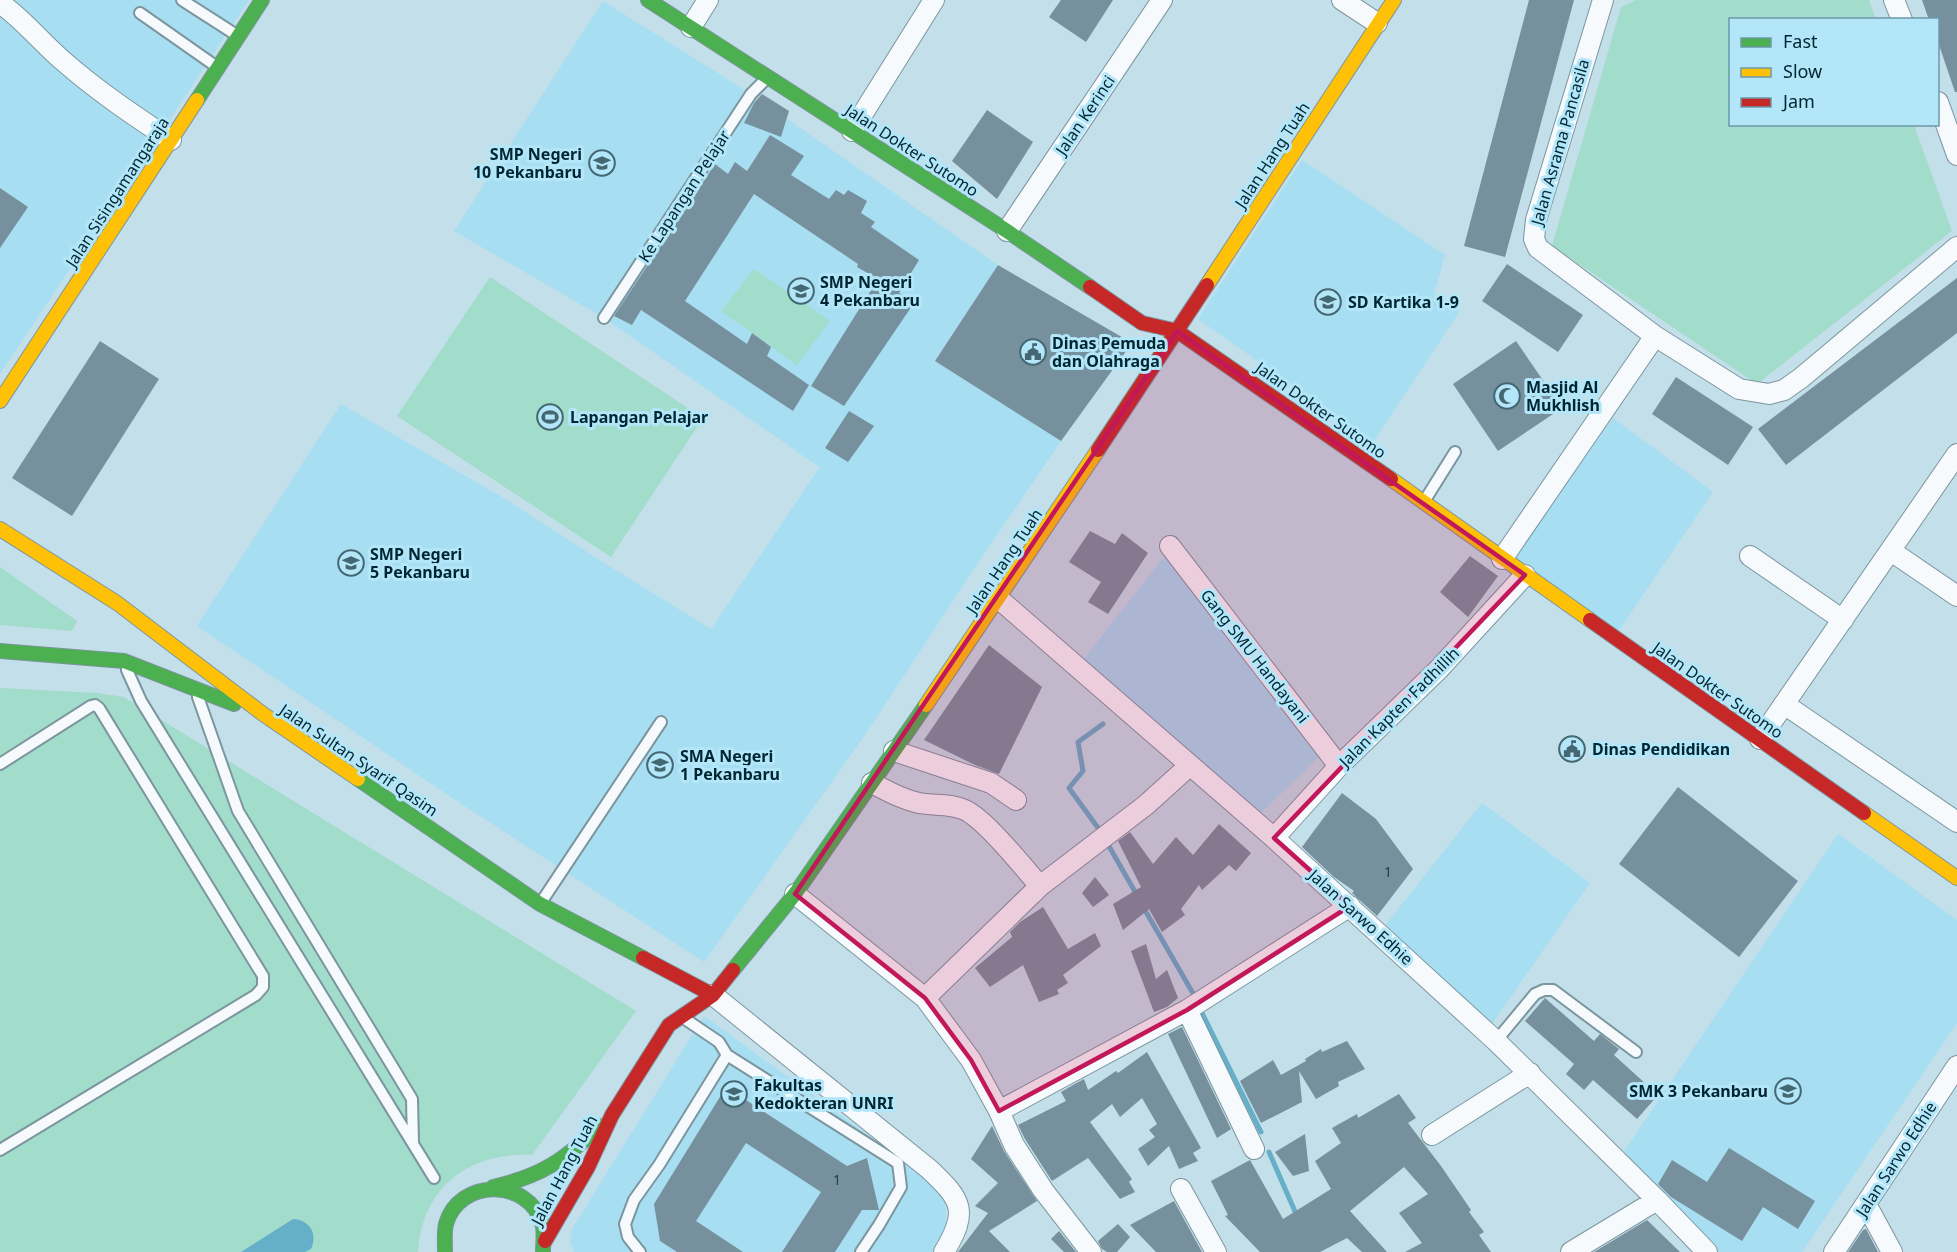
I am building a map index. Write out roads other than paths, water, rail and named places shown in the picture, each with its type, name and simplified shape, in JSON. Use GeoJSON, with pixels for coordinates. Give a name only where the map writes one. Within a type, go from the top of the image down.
{"type":"FeatureCollection","features":[{"type":"Feature","properties":{"kind":"main road","name":"Jalan Sisingamangaraja"},"geometry":{"type":"LineString","coordinates":[[0,401],[262,0]]}},
{"type":"Feature","properties":{"kind":"main road","name":"Jalan Dokter Sutomo"},"geometry":{"type":"LineString","coordinates":[[648,0],[1007,231],[1142,322],[1177,331],[1957,878]]}},
{"type":"Feature","properties":{"kind":"main road","name":"Jalan Hang Tuah"},"geometry":{"type":"LineString","coordinates":[[546,1248],[612,1115],[669,1025],[713,995],[795,894],[999,599],[1394,0]]}},
{"type":"Feature","properties":{"kind":"main road","name":"Jalan Sultan Syarif Qasim"},"geometry":{"type":"LineString","coordinates":[[0,529],[117,603],[262,714],[540,904],[713,995]]}},
{"type":"Feature","properties":{"kind":"main road"},"geometry":{"type":"LineString","coordinates":[[0,651],[124,661],[262,714]]}},
{"type":"Feature","properties":{"kind":"main road","name":"Jalan Hang Tuah"},"geometry":{"type":"LineString","coordinates":[[446,1252],[445,1227],[455,1207],[472,1193],[540,1175],[567,1157],[612,1115]]}},
{"type":"Feature","properties":{"kind":"main road"},"geometry":{"type":"LineString","coordinates":[[493,1187],[515,1191],[533,1204],[543,1224],[546,1248]]}},
{"type":"Feature","properties":{"kind":"street"},"geometry":{"type":"LineString","coordinates":[[691,27],[708,0]]}},
{"type":"Feature","properties":{"kind":"street"},"geometry":{"type":"LineString","coordinates":[[852,131],[934,0]]}},
{"type":"Feature","properties":{"kind":"street","name":"Jalan Kerinci"},"geometry":{"type":"LineString","coordinates":[[1007,231],[1162,0]]}},
{"type":"Feature","properties":{"kind":"street"},"geometry":{"type":"LineString","coordinates":[[1342,0],[1377,23]]}},
{"type":"Feature","properties":{"kind":"street","name":"Jalan Asrama Pancasila"},"geometry":{"type":"LineString","coordinates":[[1602,0],[1536,220],[1534,239],[1538,248],[1655,336],[1739,389],[1769,394],[1784,390],[1957,248]]}},
{"type":"Feature","properties":{"kind":"street"},"geometry":{"type":"LineString","coordinates":[[1894,0],[1901,18]]}},
{"type":"Feature","properties":{"kind":"street"},"geometry":{"type":"LineString","coordinates":[[0,3],[104,96],[171,140]]}},
{"type":"Feature","properties":{"kind":"street"},"geometry":{"type":"LineString","coordinates":[[1939,105],[1957,155]]}},
{"type":"Feature","properties":{"kind":"street"},"geometry":{"type":"LineString","coordinates":[[1502,559],[1655,336]]}},
{"type":"Feature","properties":{"kind":"street"},"geometry":{"type":"LineString","coordinates":[[1760,739],[1957,454]]}},
{"type":"Feature","properties":{"kind":"street","name":"Gang SMU Handayani"},"geometry":{"type":"LineString","coordinates":[[1170,546],[1339,766]]}},
{"type":"Feature","properties":{"kind":"street"},"geometry":{"type":"LineString","coordinates":[[1891,551],[1957,596]]}},
{"type":"Feature","properties":{"kind":"street"},"geometry":{"type":"LineString","coordinates":[[1750,556],[1843,620]]}},
{"type":"Feature","properties":{"kind":"street","name":"Jalan Kapten Fadhillih"},"geometry":{"type":"LineString","coordinates":[[1274,838],[1339,766],[1439,669],[1525,575]]}},
{"type":"Feature","properties":{"kind":"street","name":"Jalan Sarwo Edhie"},"geometry":{"type":"LineString","coordinates":[[999,599],[1350,906],[1530,1073],[1707,1252]]}},
{"type":"Feature","properties":{"kind":"street"},"geometry":{"type":"LineString","coordinates":[[1784,704],[1957,822]]}},
{"type":"Feature","properties":{"kind":"street"},"geometry":{"type":"LineString","coordinates":[[894,751],[991,783],[1016,800]]}},
{"type":"Feature","properties":{"kind":"street"},"geometry":{"type":"LineString","coordinates":[[925,998],[1040,886],[1146,805],[1189,766]]}},
{"type":"Feature","properties":{"kind":"street"},"geometry":{"type":"LineString","coordinates":[[872,783],[901,798],[921,803],[944,804],[966,810],[1003,844],[1040,886]]}},
{"type":"Feature","properties":{"kind":"street"},"geometry":{"type":"LineString","coordinates":[[795,894],[925,998],[971,1060],[999,1111],[1014,1145],[1043,1190],[1091,1252]]}},
{"type":"Feature","properties":{"kind":"street"},"geometry":{"type":"LineString","coordinates":[[999,1111],[1187,1010],[1350,906]]}},
{"type":"Feature","properties":{"kind":"street"},"geometry":{"type":"LineString","coordinates":[[713,995],[929,1169],[952,1191],[960,1214],[956,1232],[944,1252]]}},
{"type":"Feature","properties":{"kind":"street"},"geometry":{"type":"LineString","coordinates":[[1187,1010],[1254,1149]]}},
{"type":"Feature","properties":{"kind":"street","name":"Jalan Sarwo Edhie"},"geometry":{"type":"LineString","coordinates":[[1834,1252],[1957,1066]]}},
{"type":"Feature","properties":{"kind":"street"},"geometry":{"type":"LineString","coordinates":[[1432,1135],[1530,1073]]}},
{"type":"Feature","properties":{"kind":"street"},"geometry":{"type":"LineString","coordinates":[[1181,1189],[1216,1252]]}},
{"type":"Feature","properties":{"kind":"street"},"geometry":{"type":"LineString","coordinates":[[1571,1252],[1657,1200]]}},
{"type":"Feature","properties":{"kind":"street"},"geometry":{"type":"LineString","coordinates":[[1866,1204],[1892,1252]]}},
{"type":"Feature","properties":{"kind":"lane"},"geometry":{"type":"LineString","coordinates":[[182,0],[238,36]]}},
{"type":"Feature","properties":{"kind":"lane"},"geometry":{"type":"LineString","coordinates":[[140,13],[217,67]]}},
{"type":"Feature","properties":{"kind":"lane","name":"Ke Lapangan Pelajar"},"geometry":{"type":"LineString","coordinates":[[604,318],[751,94],[769,77]]}},
{"type":"Feature","properties":{"kind":"lane"},"geometry":{"type":"LineString","coordinates":[[1423,502],[1455,452]]}},
{"type":"Feature","properties":{"kind":"lane"},"geometry":{"type":"LineString","coordinates":[[124,661],[141,702],[434,1178]]}},
{"type":"Feature","properties":{"kind":"lane"},"geometry":{"type":"LineString","coordinates":[[196,690],[238,811],[412,1099],[413,1142]]}},
{"type":"Feature","properties":{"kind":"lane"},"geometry":{"type":"LineString","coordinates":[[0,764],[91,706],[95,705],[99,708],[263,976],[263,987],[256,995],[0,1150]]}},
{"type":"Feature","properties":{"kind":"lane"},"geometry":{"type":"LineString","coordinates":[[540,904],[661,722]]}},
{"type":"Feature","properties":{"kind":"lane"},"geometry":{"type":"LineString","coordinates":[[1496,1041],[1535,994],[1544,990],[1553,990],[1636,1053]]}},
{"type":"Feature","properties":{"kind":"lane"},"geometry":{"type":"LineString","coordinates":[[682,1017],[719,1042],[727,1055],[898,1162],[901,1187],[861,1252]]}},
{"type":"Feature","properties":{"kind":"lane"},"geometry":{"type":"LineString","coordinates":[[640,1252],[628,1237],[626,1224],[634,1200],[659,1165],[727,1055]]}},
{"type":"Feature","properties":{"kind":"waterway"},"geometry":{"type":"LineString","coordinates":[[1101,832],[1069,788],[1083,771],[1078,742],[1103,724]]}},
{"type":"Feature","properties":{"kind":"waterway"},"geometry":{"type":"LineString","coordinates":[[1106,841],[1138,897]]}},
{"type":"Feature","properties":{"kind":"waterway"},"geometry":{"type":"LineString","coordinates":[[1142,905],[1194,995]]}},
{"type":"Feature","properties":{"kind":"waterway"},"geometry":{"type":"LineString","coordinates":[[1202,1013],[1261,1132]]}},
{"type":"Feature","properties":{"kind":"waterway"},"geometry":{"type":"LineString","coordinates":[[1269,1152],[1297,1216]]}},
{"type":"Feature","properties":{"kind":"place","name":"SMP Negeri 10 Pekanbaru"},"geometry":{"type":"Point","coordinates":[602,163]}},
{"type":"Feature","properties":{"kind":"place","name":"SMP Negeri 4 Pekanbaru"},"geometry":{"type":"Point","coordinates":[801,291]}},
{"type":"Feature","properties":{"kind":"place","name":"SD Kartika 1-9"},"geometry":{"type":"Point","coordinates":[1328,302]}},
{"type":"Feature","properties":{"kind":"place","name":"Dinas Pemuda dan Olahraga"},"geometry":{"type":"Point","coordinates":[1033,352]}},
{"type":"Feature","properties":{"kind":"place","name":"Masjid Al Mukhlish"},"geometry":{"type":"Point","coordinates":[1507,396]}},
{"type":"Feature","properties":{"kind":"place","name":"Lapangan Pelajar"},"geometry":{"type":"Point","coordinates":[550,417]}},
{"type":"Feature","properties":{"kind":"place","name":"SMP Negeri 5 Pekanbaru"},"geometry":{"type":"Point","coordinates":[351,563]}},
{"type":"Feature","properties":{"kind":"place","name":"Dinas Pendidikan"},"geometry":{"type":"Point","coordinates":[1572,749]}},
{"type":"Feature","properties":{"kind":"place","name":"SMA Negeri 1 Pekanbaru"},"geometry":{"type":"Point","coordinates":[660,765]}},
{"type":"Feature","properties":{"kind":"place","name":"SMK 3 Pekanbaru"},"geometry":{"type":"Point","coordinates":[1788,1091]}},
{"type":"Feature","properties":{"kind":"place","name":"Fakultas Kedokteran UNRI"},"geometry":{"type":"Point","coordinates":[734,1094]}}]}
